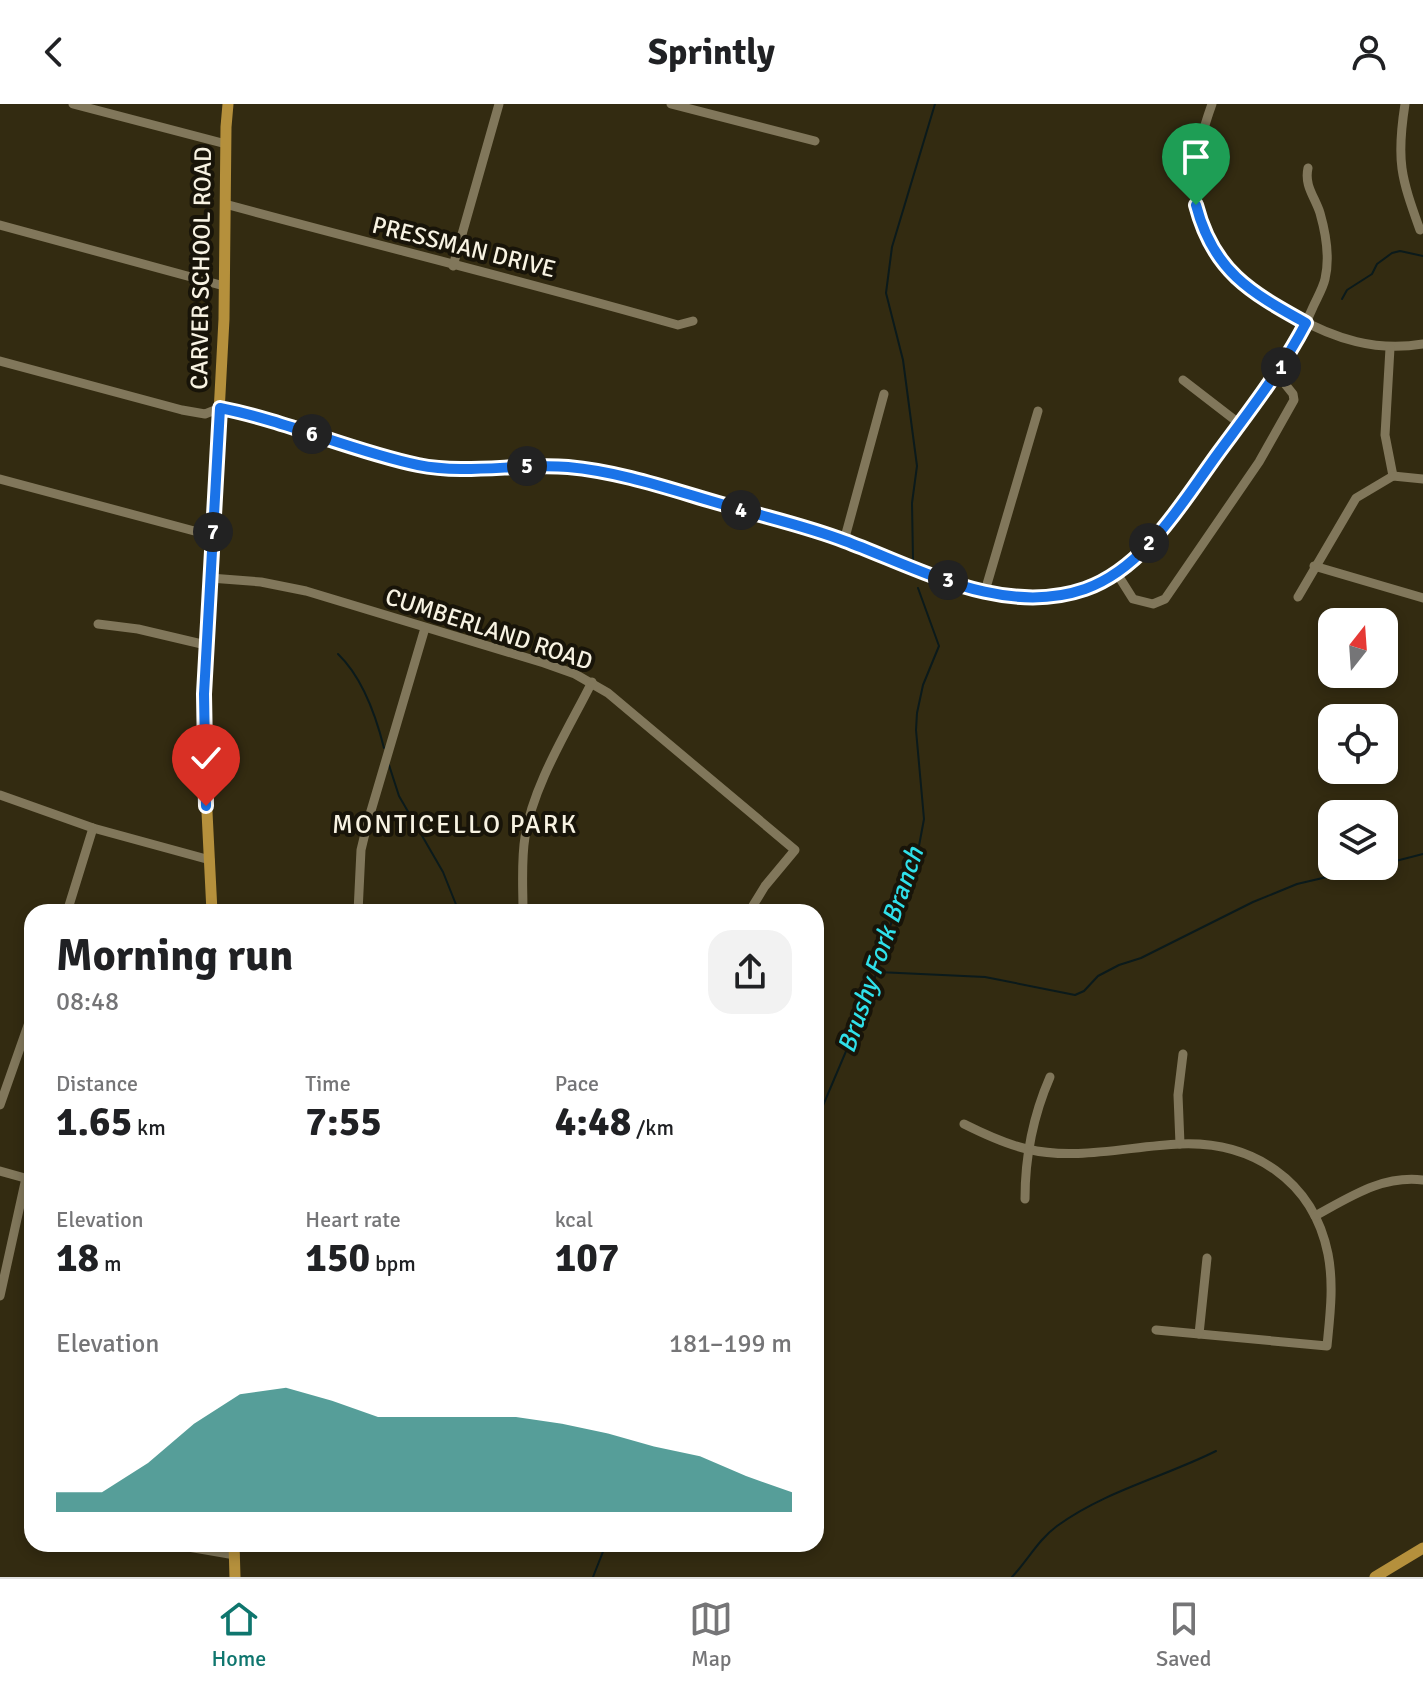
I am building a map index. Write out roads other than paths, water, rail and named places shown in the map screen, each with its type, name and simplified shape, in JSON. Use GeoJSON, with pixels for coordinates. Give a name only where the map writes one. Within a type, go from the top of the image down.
{"type":"FeatureCollection","features":[{"type":"Feature","properties":{"kind":"main road","name":"CARVER SCHOOL ROAD"},"geometry":{"type":"LineString","coordinates":[[212,904],[204,736],[206,645],[220,408],[228,104]]}},
{"type":"Feature","properties":{"kind":"main road"},"geometry":{"type":"LineString","coordinates":[[1375,1577],[1423,1548]]}},
{"type":"Feature","properties":{"kind":"main road"},"geometry":{"type":"LineString","coordinates":[[234,1552],[235,1577]]}},
{"type":"Feature","properties":{"kind":"street"},"geometry":{"type":"LineString","coordinates":[[73,104],[226,144]]}},
{"type":"Feature","properties":{"kind":"street"},"geometry":{"type":"LineString","coordinates":[[453,266],[499,104]]}},
{"type":"Feature","properties":{"kind":"street"},"geometry":{"type":"LineString","coordinates":[[671,104],[815,141]]}},
{"type":"Feature","properties":{"kind":"street"},"geometry":{"type":"LineString","coordinates":[[1212,104],[1200,139],[1194,175],[1196,205],[1207,237],[1222,263],[1246,287],[1306,323],[1343,339],[1390,348],[1423,344]]}},
{"type":"Feature","properties":{"kind":"street"},"geometry":{"type":"LineString","coordinates":[[1405,104],[1399,142],[1402,177],[1420,230]]}},
{"type":"Feature","properties":{"kind":"street"},"geometry":{"type":"LineString","coordinates":[[0,361],[182,410],[205,414],[220,408],[418,465],[453,468],[540,466],[599,472],[659,486],[844,541],[922,573],[985,591],[1049,598],[1087,588],[1116,572],[1142,551],[1168,521],[1277,374],[1306,323],[1325,279],[1327,243],[1320,211],[1308,186],[1308,168]]}},
{"type":"Feature","properties":{"kind":"street","name":"PRESSMAN DRIVE"},"geometry":{"type":"LineString","coordinates":[[225,204],[453,266],[533,283],[678,325],[693,321]]}},
{"type":"Feature","properties":{"kind":"street"},"geometry":{"type":"LineString","coordinates":[[0,225],[224,286]]}},
{"type":"Feature","properties":{"kind":"street"},"geometry":{"type":"LineString","coordinates":[[1390,348],[1385,435],[1393,476]]}},
{"type":"Feature","properties":{"kind":"street"},"geometry":{"type":"LineString","coordinates":[[1116,572],[1133,599],[1153,604],[1165,599],[1252,473],[1294,400],[1293,394],[1277,374]]}},
{"type":"Feature","properties":{"kind":"street"},"geometry":{"type":"LineString","coordinates":[[1183,380],[1240,424]]}},
{"type":"Feature","properties":{"kind":"street"},"geometry":{"type":"LineString","coordinates":[[844,541],[884,394]]}},
{"type":"Feature","properties":{"kind":"street"},"geometry":{"type":"LineString","coordinates":[[985,591],[1038,411]]}},
{"type":"Feature","properties":{"kind":"street"},"geometry":{"type":"LineString","coordinates":[[1298,597],[1349,505],[1365,490],[1393,476],[1423,479]]}},
{"type":"Feature","properties":{"kind":"street"},"geometry":{"type":"LineString","coordinates":[[0,479],[213,536]]}},
{"type":"Feature","properties":{"kind":"street"},"geometry":{"type":"LineString","coordinates":[[1314,566],[1423,598]]}},
{"type":"Feature","properties":{"kind":"street","name":"CUMBERLAND ROAD"},"geometry":{"type":"LineString","coordinates":[[210,578],[284,585],[544,663],[592,682],[795,850],[754,904]]}},
{"type":"Feature","properties":{"kind":"street"},"geometry":{"type":"LineString","coordinates":[[98,624],[138,629],[206,645]]}},
{"type":"Feature","properties":{"kind":"street"},"geometry":{"type":"LineString","coordinates":[[358,904],[361,850],[425,628]]}},
{"type":"Feature","properties":{"kind":"street"},"geometry":{"type":"LineString","coordinates":[[523,904],[523,850],[529,819],[539,789],[592,682]]}},
{"type":"Feature","properties":{"kind":"street"},"geometry":{"type":"LineString","coordinates":[[0,795],[93,828],[210,860]]}},
{"type":"Feature","properties":{"kind":"street"},"geometry":{"type":"LineString","coordinates":[[69,904],[93,828]]}},
{"type":"Feature","properties":{"kind":"street"},"geometry":{"type":"LineString","coordinates":[[0,1105],[24,1037]]}},
{"type":"Feature","properties":{"kind":"street"},"geometry":{"type":"LineString","coordinates":[[1180,1144],[1178,1095],[1183,1054]]}},
{"type":"Feature","properties":{"kind":"street"},"geometry":{"type":"LineString","coordinates":[[1025,1199],[1028,1150],[1035,1117],[1050,1077]]}},
{"type":"Feature","properties":{"kind":"street"},"geometry":{"type":"LineString","coordinates":[[964,1124],[1028,1150],[1102,1151],[1180,1144],[1220,1146],[1252,1155],[1290,1182],[1315,1216],[1327,1252],[1332,1292],[1327,1346],[1156,1330]]}},
{"type":"Feature","properties":{"kind":"street"},"geometry":{"type":"LineString","coordinates":[[0,1171],[24,1178]]}},
{"type":"Feature","properties":{"kind":"street"},"geometry":{"type":"LineString","coordinates":[[1315,1216],[1371,1186],[1404,1179],[1423,1180]]}},
{"type":"Feature","properties":{"kind":"street"},"geometry":{"type":"LineString","coordinates":[[0,1296],[24,1199]]}},
{"type":"Feature","properties":{"kind":"street"},"geometry":{"type":"LineString","coordinates":[[1199,1334],[1207,1258]]}},
{"type":"Feature","properties":{"kind":"waterway","name":"Brushy Fork Branch"},"geometry":{"type":"LineString","coordinates":[[913,559],[912,503],[917,466],[903,360],[886,293],[892,247],[935,104]]}},
{"type":"Feature","properties":{"kind":"waterway"},"geometry":{"type":"LineString","coordinates":[[1342,299],[1347,290],[1372,274],[1377,264],[1392,253],[1400,251],[1423,256]]}},
{"type":"Feature","properties":{"kind":"waterway","name":"Brushy Fork Branch"},"geometry":{"type":"LineString","coordinates":[[824,1103],[869,997],[894,914],[916,862],[924,819],[917,713],[923,685],[939,646],[918,588]]}},
{"type":"Feature","properties":{"kind":"waterway"},"geometry":{"type":"LineString","coordinates":[[338,654],[347,663],[367,698],[384,748]]}},
{"type":"Feature","properties":{"kind":"waterway"},"geometry":{"type":"LineString","coordinates":[[389,765],[399,796],[443,872],[456,904]]}},
{"type":"Feature","properties":{"kind":"waterway"},"geometry":{"type":"LineString","coordinates":[[1398,860],[1423,854]]}},
{"type":"Feature","properties":{"kind":"waterway"},"geometry":{"type":"LineString","coordinates":[[878,972],[985,977],[1075,995],[1084,991],[1098,976],[1119,965],[1141,958],[1253,902],[1318,879]]}},
{"type":"Feature","properties":{"kind":"waterway"},"geometry":{"type":"LineString","coordinates":[[1012,1577],[1044,1537],[1075,1514],[1216,1451]]}},
{"type":"Feature","properties":{"kind":"waterway","name":"Brushy Fork Branch"},"geometry":{"type":"LineString","coordinates":[[593,1577],[603,1552]]}},
{"type":"Feature","properties":{"kind":"district","name":"MONTICELLO PARK"},"geometry":{"type":"Point","coordinates":[455,825]}}]}
